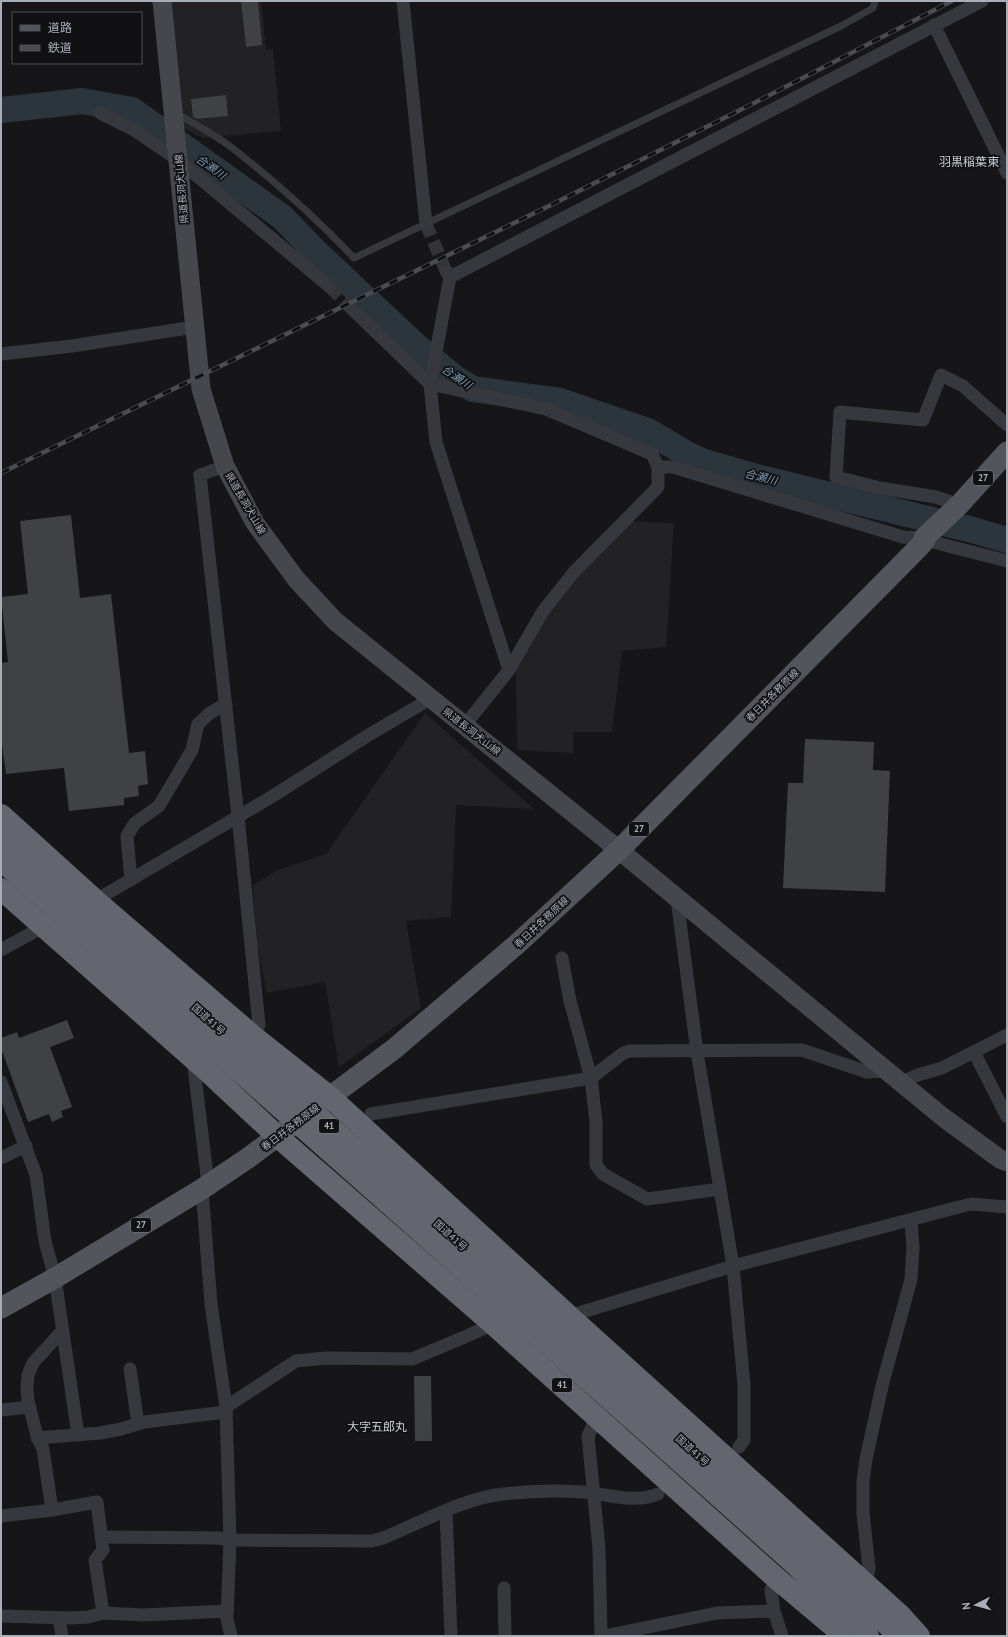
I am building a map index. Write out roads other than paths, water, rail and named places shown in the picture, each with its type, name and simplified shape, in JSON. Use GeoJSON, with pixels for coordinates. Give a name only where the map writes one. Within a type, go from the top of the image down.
{"type":"FeatureCollection","features":[{"type":"Feature","properties":{"kind":"highway"},"geometry":{"type":"LineString","coordinates":[[1,815],[96,901],[253,1036],[330,1097],[569,1316],[901,1616],[919,1636]]}},
{"type":"Feature","properties":{"kind":"highway","name":"国道41号"},"geometry":{"type":"LineString","coordinates":[[1,834],[652,1425],[868,1636]]}},
{"type":"Feature","properties":{"kind":"highway","name":"国道41号"},"geometry":{"type":"LineString","coordinates":[[1,860],[652,1425],[900,1636]]}},
{"type":"Feature","properties":{"kind":"highway"},"geometry":{"type":"LineString","coordinates":[[1,889],[193,1059],[277,1136]]}},
{"type":"Feature","properties":{"kind":"highway","name":"41"},"geometry":{"type":"LineString","coordinates":[[277,1136],[494,1324],[776,1578],[846,1636]]}},
{"type":"Feature","properties":{"kind":"main road","name":"県道長洞犬山線"},"geometry":{"type":"LineString","coordinates":[[162,1],[201,389],[225,466],[255,523],[296,579],[335,621],[619,850],[944,1118],[1000,1159],[1007,1162]]}},
{"type":"Feature","properties":{"kind":"main road","name":"春日井各務原線"},"geometry":{"type":"LineString","coordinates":[[1,1308],[55,1278],[248,1158],[394,1049],[516,945],[619,850],[959,505],[1007,452]]}},
{"type":"Feature","properties":{"kind":"street"},"geometry":{"type":"LineString","coordinates":[[403,1],[426,224]]}},
{"type":"Feature","properties":{"kind":"street"},"geometry":{"type":"LineString","coordinates":[[509,670],[436,442],[430,384],[448,274],[982,1]]}},
{"type":"Feature","properties":{"kind":"street"},"geometry":{"type":"LineString","coordinates":[[934,25],[1007,172]]}},
{"type":"Feature","properties":{"kind":"street"},"geometry":{"type":"LineString","coordinates":[[100,113],[134,130],[178,160],[330,287]]}},
{"type":"Feature","properties":{"kind":"street"},"geometry":{"type":"LineString","coordinates":[[350,307],[430,384],[546,408],[652,454],[658,468],[658,487],[571,577],[543,611],[509,670],[465,725]]}},
{"type":"Feature","properties":{"kind":"street"},"geometry":{"type":"LineString","coordinates":[[1,354],[72,346],[194,327]]}},
{"type":"Feature","properties":{"kind":"street"},"geometry":{"type":"LineString","coordinates":[[959,505],[936,497],[880,488],[836,476],[840,412],[923,420],[941,375],[963,386],[1007,425]]}},
{"type":"Feature","properties":{"kind":"street"},"geometry":{"type":"LineString","coordinates":[[225,466],[200,475],[226,704],[259,1025],[253,1036]]}},
{"type":"Feature","properties":{"kind":"street"},"geometry":{"type":"LineString","coordinates":[[658,468],[673,467],[903,537],[925,539],[1007,561]]}},
{"type":"Feature","properties":{"kind":"street"},"geometry":{"type":"LineString","coordinates":[[1,950],[43,926],[96,901],[273,796],[367,736],[430,699]]}},
{"type":"Feature","properties":{"kind":"street"},"geometry":{"type":"LineString","coordinates":[[131,880],[127,836],[135,823],[159,806],[192,750],[198,724],[210,713],[226,704]]}},
{"type":"Feature","properties":{"kind":"street"},"geometry":{"type":"LineString","coordinates":[[677,899],[697,1052],[733,1266],[744,1385],[744,1440],[738,1447]]}},
{"type":"Feature","properties":{"kind":"street"},"geometry":{"type":"LineString","coordinates":[[562,958],[570,1001],[591,1078],[596,1122],[596,1165],[603,1174],[647,1199],[720,1189]]}},
{"type":"Feature","properties":{"kind":"street"},"geometry":{"type":"LineString","coordinates":[[371,1114],[591,1078],[622,1054],[629,1051],[697,1052],[802,1050],[868,1072],[894,1076],[918,1075],[942,1068],[1007,1034]]}},
{"type":"Feature","properties":{"kind":"street"},"geometry":{"type":"LineString","coordinates":[[974,1052],[1007,1117]]}},
{"type":"Feature","properties":{"kind":"street"},"geometry":{"type":"LineString","coordinates":[[193,1059],[205,1186],[211,1304],[226,1409],[230,1540],[226,1619],[231,1636]]}},
{"type":"Feature","properties":{"kind":"street"},"geometry":{"type":"LineString","coordinates":[[1,1082],[36,1175],[45,1241],[55,1278],[78,1435]]}},
{"type":"Feature","properties":{"kind":"street"},"geometry":{"type":"LineString","coordinates":[[1,1158],[26,1146]]}},
{"type":"Feature","properties":{"kind":"street"},"geometry":{"type":"LineString","coordinates":[[569,1316],[733,1266],[972,1204],[1007,1207]]}},
{"type":"Feature","properties":{"kind":"street"},"geometry":{"type":"LineString","coordinates":[[866,1585],[869,1568],[863,1513],[863,1481],[866,1459],[882,1386],[911,1279],[913,1248],[911,1220]]}},
{"type":"Feature","properties":{"kind":"street"},"geometry":{"type":"LineString","coordinates":[[38,1438],[78,1435],[121,1429],[144,1422],[226,1409],[296,1361],[326,1358],[412,1358],[494,1324]]}},
{"type":"Feature","properties":{"kind":"street"},"geometry":{"type":"LineString","coordinates":[[52,1510],[43,1449],[38,1438],[27,1388],[28,1375],[33,1363],[62,1331]]}},
{"type":"Feature","properties":{"kind":"street"},"geometry":{"type":"LineString","coordinates":[[130,1369],[138,1424]]}},
{"type":"Feature","properties":{"kind":"street"},"geometry":{"type":"LineString","coordinates":[[1,1410],[30,1407]]}},
{"type":"Feature","properties":{"kind":"street"},"geometry":{"type":"LineString","coordinates":[[597,1417],[588,1436],[595,1494],[603,1636],[717,1614],[774,1611]]}},
{"type":"Feature","properties":{"kind":"street"},"geometry":{"type":"LineString","coordinates":[[101,1537],[372,1541],[489,1496],[540,1492],[577,1492],[638,1499],[651,1497],[658,1494]]}},
{"type":"Feature","properties":{"kind":"street"},"geometry":{"type":"LineString","coordinates":[[1,1516],[52,1510],[97,1502],[103,1550],[95,1560],[104,1613]]}},
{"type":"Feature","properties":{"kind":"street"},"geometry":{"type":"LineString","coordinates":[[446,1512],[451,1636]]}},
{"type":"Feature","properties":{"kind":"street"},"geometry":{"type":"LineString","coordinates":[[776,1578],[771,1590],[774,1611],[782,1636]]}},
{"type":"Feature","properties":{"kind":"street"},"geometry":{"type":"LineString","coordinates":[[504,1588],[505,1636]]}},
{"type":"Feature","properties":{"kind":"street"},"geometry":{"type":"LineString","coordinates":[[1,1616],[59,1618],[88,1617],[104,1613],[143,1615],[227,1611]]}},
{"type":"Feature","properties":{"kind":"street"},"geometry":{"type":"LineString","coordinates":[[59,1618],[62,1636]]}},
{"type":"Feature","properties":{"kind":"lane"},"geometry":{"type":"LineString","coordinates":[[173,111],[230,146],[276,183],[320,223],[354,258],[841,26],[873,8],[875,1]]}},
{"type":"Feature","properties":{"kind":"waterway","name":"合瀬川"},"geometry":{"type":"LineString","coordinates":[[1,110],[82,101],[132,110],[282,217],[317,253],[415,345],[456,379],[473,389],[560,401],[648,431],[685,453],[704,462],[764,479],[973,530],[1007,540]]}},
{"type":"Feature","properties":{"kind":"tunnel"},"geometry":{"type":"LineString","coordinates":[[426,224],[446,271]]}},
{"type":"Feature","properties":{"kind":"tunnel"},"geometry":{"type":"LineString","coordinates":[[330,287],[350,307]]}},
{"type":"Feature","properties":{"kind":"railway"},"geometry":{"type":"LineString","coordinates":[[1,473],[549,206],[952,1]]}},
{"type":"Feature","properties":{"kind":"district","name":"羽黒稲葉東"},"geometry":{"type":"Point","coordinates":[969,162]}},
{"type":"Feature","properties":{"kind":"district","name":"大字五郎丸"},"geometry":{"type":"Point","coordinates":[377,1427]}}]}
